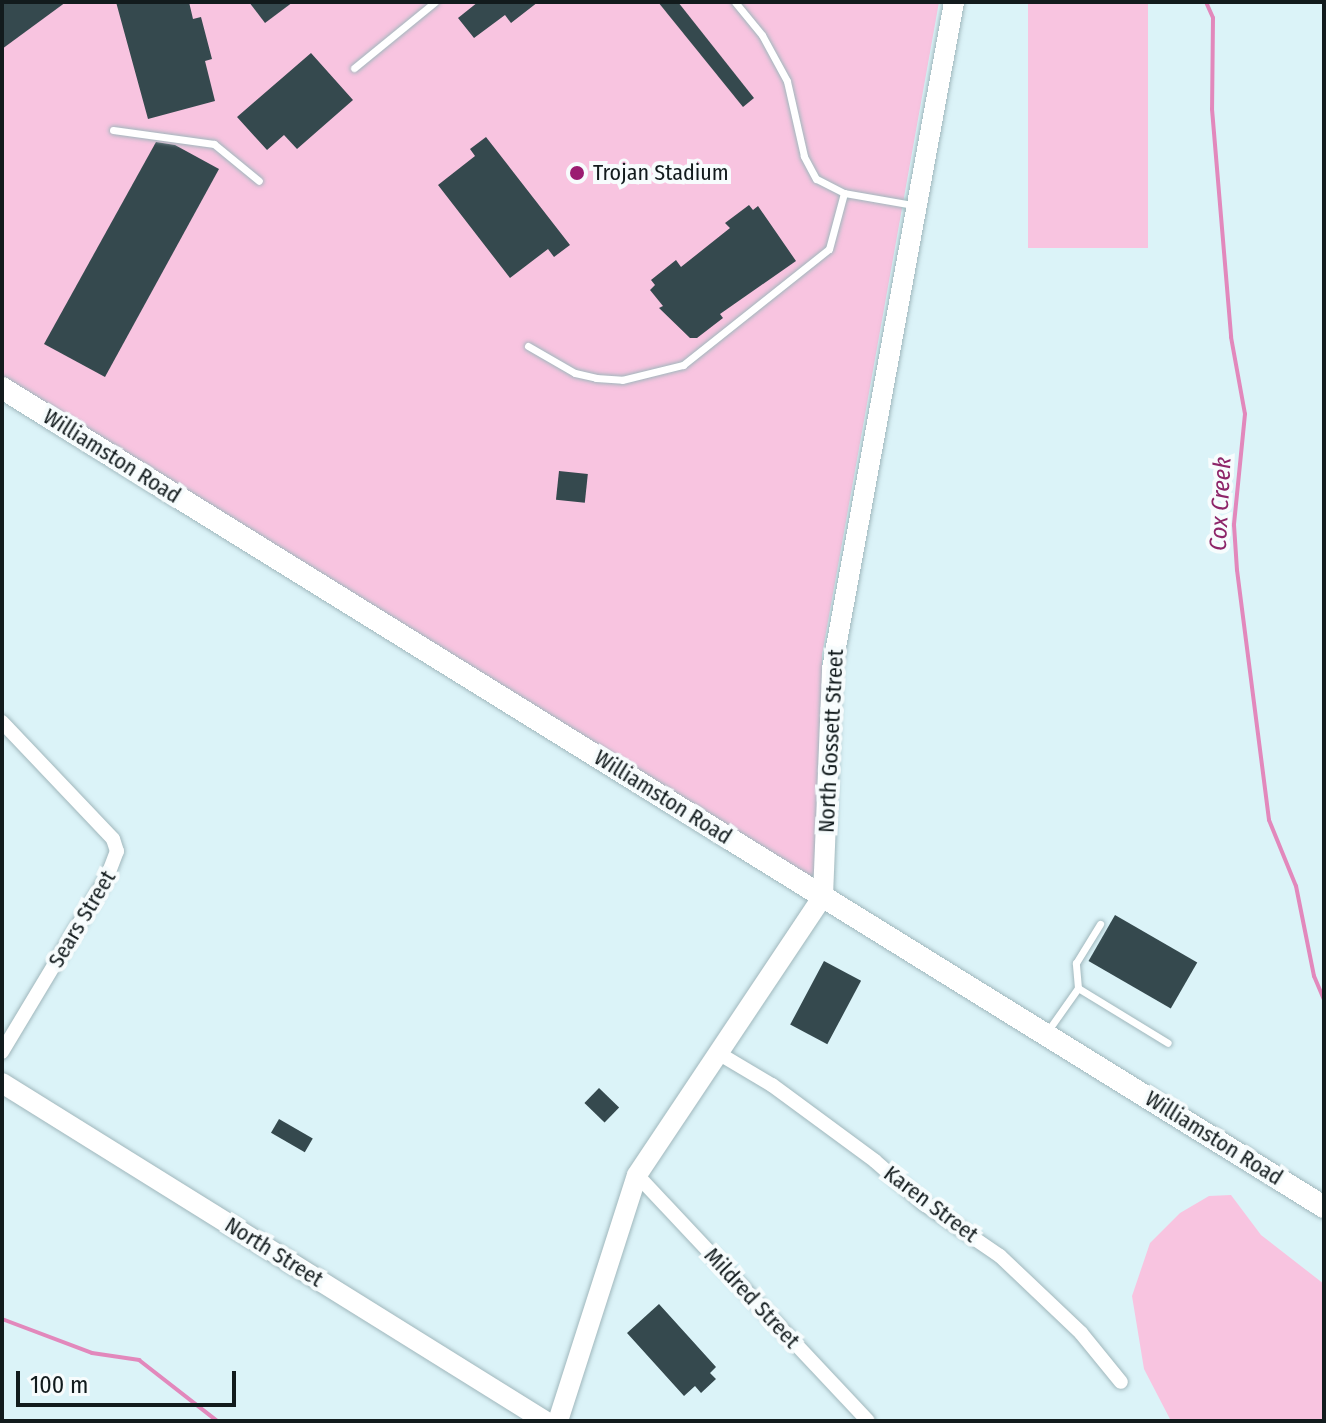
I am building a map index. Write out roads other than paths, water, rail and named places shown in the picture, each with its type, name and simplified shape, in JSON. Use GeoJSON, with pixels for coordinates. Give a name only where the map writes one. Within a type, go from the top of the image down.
{"type":"FeatureCollection","features":[{"type":"Feature","properties":{"kind":"main road","name":"Williamston Road"},"geometry":{"type":"LineString","coordinates":[[2,388],[1324,1207]]}},
{"type":"Feature","properties":{"kind":"street","name":"North Gossett Street"},"geometry":{"type":"LineString","coordinates":[[823,896],[832,669],[954,2]]}},
{"type":"Feature","properties":{"kind":"street","name":"Sears Street"},"geometry":{"type":"LineString","coordinates":[[2,722],[113,839],[117,851],[107,877],[2,1052]]}},
{"type":"Feature","properties":{"kind":"street"},"geometry":{"type":"LineString","coordinates":[[558,1421],[637,1175],[823,896]]}},
{"type":"Feature","properties":{"kind":"street","name":"Karen Street"},"geometry":{"type":"LineString","coordinates":[[718,1053],[772,1085],[924,1204],[1000,1256],[1081,1333],[1121,1382]]}},
{"type":"Feature","properties":{"kind":"street","name":"North Street"},"geometry":{"type":"LineString","coordinates":[[2,1083],[545,1421]]}},
{"type":"Feature","properties":{"kind":"street","name":"Mildred Street"},"geometry":{"type":"LineString","coordinates":[[637,1175],[868,1421]]}},
{"type":"Feature","properties":{"kind":"lane"},"geometry":{"type":"LineString","coordinates":[[354,68],[435,2]]}},
{"type":"Feature","properties":{"kind":"lane"},"geometry":{"type":"LineString","coordinates":[[735,2],[775,54],[791,94],[804,156],[816,179],[844,193],[915,205]]}},
{"type":"Feature","properties":{"kind":"lane"},"geometry":{"type":"LineString","coordinates":[[113,130],[214,144],[259,181]]}},
{"type":"Feature","properties":{"kind":"lane"},"geometry":{"type":"LineString","coordinates":[[528,346],[575,373],[596,378],[622,380],[683,365],[820,260],[829,249],[844,193]]}},
{"type":"Feature","properties":{"kind":"lane"},"geometry":{"type":"LineString","coordinates":[[1046,1034],[1078,988],[1076,963],[1100,924]]}},
{"type":"Feature","properties":{"kind":"lane"},"geometry":{"type":"LineString","coordinates":[[1078,988],[1168,1043]]}},
{"type":"Feature","properties":{"kind":"waterway","name":"Cox Creek"},"geometry":{"type":"LineString","coordinates":[[1206,2],[1213,18],[1212,109],[1231,337],[1245,414],[1234,525],[1237,570],[1269,820],[1296,886],[1314,976],[1324,1000]]}},
{"type":"Feature","properties":{"kind":"waterway"},"geometry":{"type":"LineString","coordinates":[[2,1319],[92,1353],[139,1360],[217,1421]]}},
{"type":"Feature","properties":{"kind":"place","name":"Trojan Stadium"},"geometry":{"type":"Point","coordinates":[577,173]}}]}
